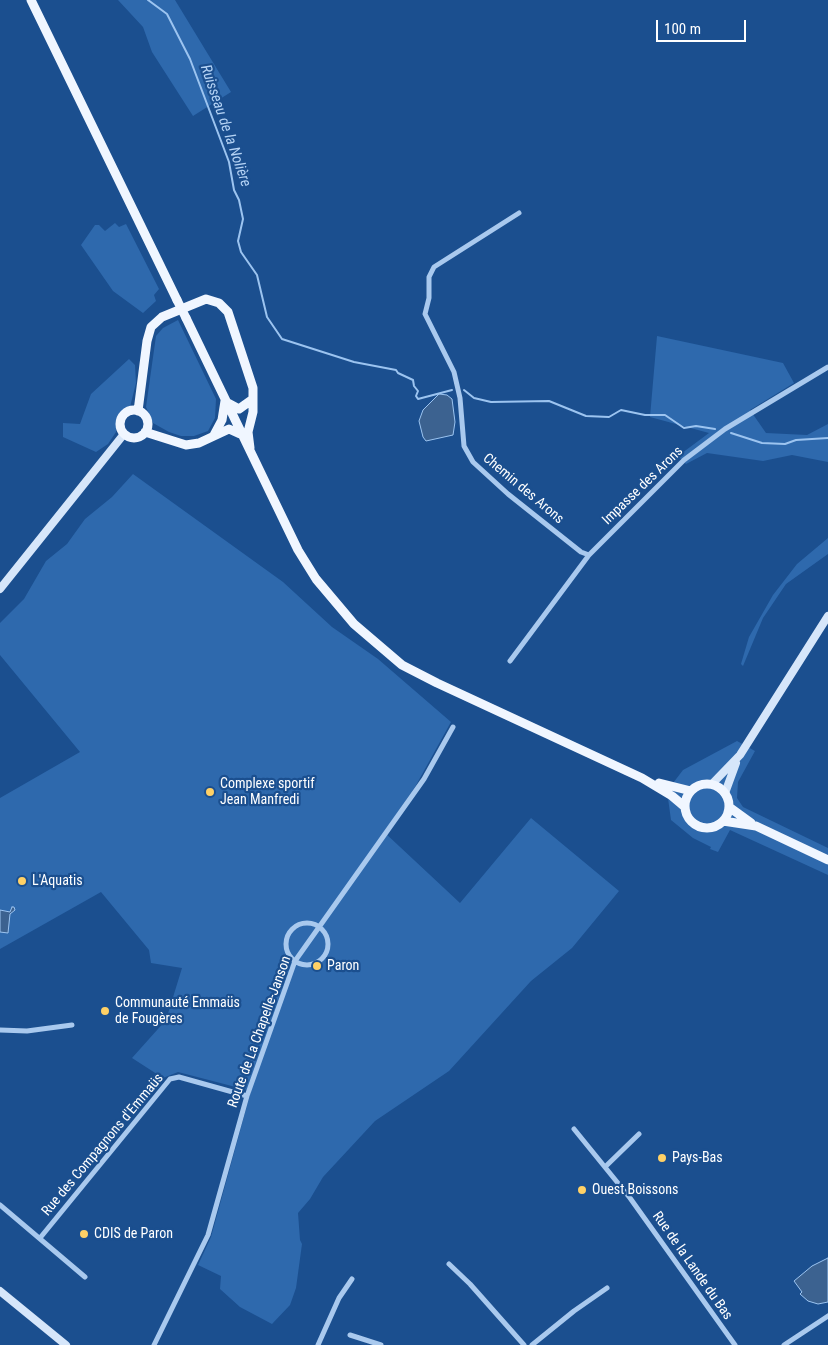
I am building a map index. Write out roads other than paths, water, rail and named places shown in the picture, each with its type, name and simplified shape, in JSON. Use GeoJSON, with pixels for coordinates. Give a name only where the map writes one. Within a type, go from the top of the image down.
{"type":"FeatureCollection","features":[{"type":"Feature","properties":{"kind":"main road"},"geometry":{"type":"LineString","coordinates":[[31,0],[186,318],[240,434],[298,550],[316,579],[341,611],[376,645],[402,665],[642,778],[672,796],[685,807],[688,818],[697,826],[712,827],[723,821],[756,826]]}},
{"type":"Feature","properties":{"kind":"main road"},"geometry":{"type":"LineString","coordinates":[[138,411],[147,341],[151,327],[162,317],[206,299],[219,303],[228,312],[253,388],[253,412],[248,432],[251,453]]}},
{"type":"Feature","properties":{"kind":"main road"},"geometry":{"type":"LineString","coordinates":[[225,401],[239,408],[253,399]]}},
{"type":"Feature","properties":{"kind":"main road"},"geometry":{"type":"LineString","coordinates":[[214,435],[222,420],[225,401]]}},
{"type":"Feature","properties":{"kind":"main road"},"geometry":{"type":"LineString","coordinates":[[129,411],[138,411],[147,420],[145,432],[137,438],[124,434],[120,426],[122,417],[129,411]]}},
{"type":"Feature","properties":{"kind":"main road"},"geometry":{"type":"LineString","coordinates":[[145,432],[186,445],[199,443],[229,429],[240,434]]}},
{"type":"Feature","properties":{"kind":"main road"},"geometry":{"type":"LineString","coordinates":[[642,778],[681,790],[691,791]]}},
{"type":"Feature","properties":{"kind":"main road"},"geometry":{"type":"LineString","coordinates":[[685,807],[691,791],[700,785],[712,784],[725,793],[729,807],[756,826],[828,860]]}},
{"type":"Feature","properties":{"kind":"main road"},"geometry":{"type":"LineString","coordinates":[[723,821],[729,807]]}},
{"type":"Feature","properties":{"kind":"street","name":"Chemin des Arons"},"geometry":{"type":"LineString","coordinates":[[519,212],[434,267],[429,277],[429,298],[425,314],[454,372],[460,398],[464,446],[473,462],[508,494],[582,552],[589,555]]}},
{"type":"Feature","properties":{"kind":"street","name":"Impasse des Arons"},"geometry":{"type":"LineString","coordinates":[[510,660],[589,555],[684,460],[725,429],[828,367]]}},
{"type":"Feature","properties":{"kind":"street"},"geometry":{"type":"LineString","coordinates":[[0,589],[124,434]]}},
{"type":"Feature","properties":{"kind":"street"},"geometry":{"type":"LineString","coordinates":[[725,793],[740,755],[828,616]]}},
{"type":"Feature","properties":{"kind":"street","name":"Route de La Chapelle-Janson"},"geometry":{"type":"LineString","coordinates":[[154,1345],[208,1235],[247,1096],[295,961],[424,779],[454,727]]}},
{"type":"Feature","properties":{"kind":"street"},"geometry":{"type":"LineString","coordinates":[[712,784],[740,755]]}},
{"type":"Feature","properties":{"kind":"street"},"geometry":{"type":"LineString","coordinates":[[305,924],[319,927],[324,932],[328,944],[324,956],[319,961],[307,965],[295,961],[290,956],[286,942],[292,930],[305,924]]}},
{"type":"Feature","properties":{"kind":"street"},"geometry":{"type":"LineString","coordinates":[[0,1030],[27,1031],[72,1025]]}},
{"type":"Feature","properties":{"kind":"street","name":"Rue des Compagnons d'Emmaüs"},"geometry":{"type":"LineString","coordinates":[[40,1238],[170,1079],[179,1077],[247,1096]]}},
{"type":"Feature","properties":{"kind":"street","name":"Rue de la Lande du Bas"},"geometry":{"type":"LineString","coordinates":[[574,1129],[630,1198],[735,1345]]}},
{"type":"Feature","properties":{"kind":"street"},"geometry":{"type":"LineString","coordinates":[[605,1167],[639,1134]]}},
{"type":"Feature","properties":{"kind":"street"},"geometry":{"type":"LineString","coordinates":[[0,1205],[85,1277]]}},
{"type":"Feature","properties":{"kind":"street"},"geometry":{"type":"LineString","coordinates":[[449,1264],[470,1284],[524,1345]]}},
{"type":"Feature","properties":{"kind":"street"},"geometry":{"type":"LineString","coordinates":[[318,1345],[339,1298],[352,1279]]}},
{"type":"Feature","properties":{"kind":"street"},"geometry":{"type":"LineString","coordinates":[[532,1345],[574,1311],[608,1288]]}},
{"type":"Feature","properties":{"kind":"street"},"geometry":{"type":"LineString","coordinates":[[0,1291],[66,1345]]}},
{"type":"Feature","properties":{"kind":"street"},"geometry":{"type":"LineString","coordinates":[[784,1345],[828,1316]]}},
{"type":"Feature","properties":{"kind":"street"},"geometry":{"type":"LineString","coordinates":[[350,1335],[363,1342],[381,1345]]}},
{"type":"Feature","properties":{"kind":"waterway","name":"Ruisseau de la Nolière"},"geometry":{"type":"LineString","coordinates":[[148,0],[167,14],[190,59],[229,162],[234,190],[239,200],[243,219],[238,241],[241,252],[257,275],[267,317],[282,339],[354,362],[396,370],[398,373],[413,380],[414,386],[418,391],[416,396],[418,399],[452,390]]}},
{"type":"Feature","properties":{"kind":"waterway","name":"Ruisseau de la Nolière"},"geometry":{"type":"LineString","coordinates":[[464,390],[474,398],[491,402],[549,401],[586,416],[609,417],[621,410],[645,415],[665,415],[684,428],[696,426],[715,429]]}},
{"type":"Feature","properties":{"kind":"waterway","name":"Ruisseau de la Nolière"},"geometry":{"type":"LineString","coordinates":[[731,433],[762,443],[785,444],[796,440],[828,438]]}},
{"type":"Feature","properties":{"kind":"place","name":"Complexe sportif Jean Manfredi"},"geometry":{"type":"Point","coordinates":[210,792]}},
{"type":"Feature","properties":{"kind":"place","name":"L'Aquatis"},"geometry":{"type":"Point","coordinates":[22,881]}},
{"type":"Feature","properties":{"kind":"place","name":"Paron"},"geometry":{"type":"Point","coordinates":[317,966]}},
{"type":"Feature","properties":{"kind":"place","name":"Communauté Emmaüs de Fougères"},"geometry":{"type":"Point","coordinates":[105,1011]}},
{"type":"Feature","properties":{"kind":"place","name":"Pays-Bas"},"geometry":{"type":"Point","coordinates":[662,1158]}},
{"type":"Feature","properties":{"kind":"place","name":"Ouest Boissons"},"geometry":{"type":"Point","coordinates":[582,1190]}},
{"type":"Feature","properties":{"kind":"place","name":"CDIS de Paron"},"geometry":{"type":"Point","coordinates":[84,1234]}}]}
